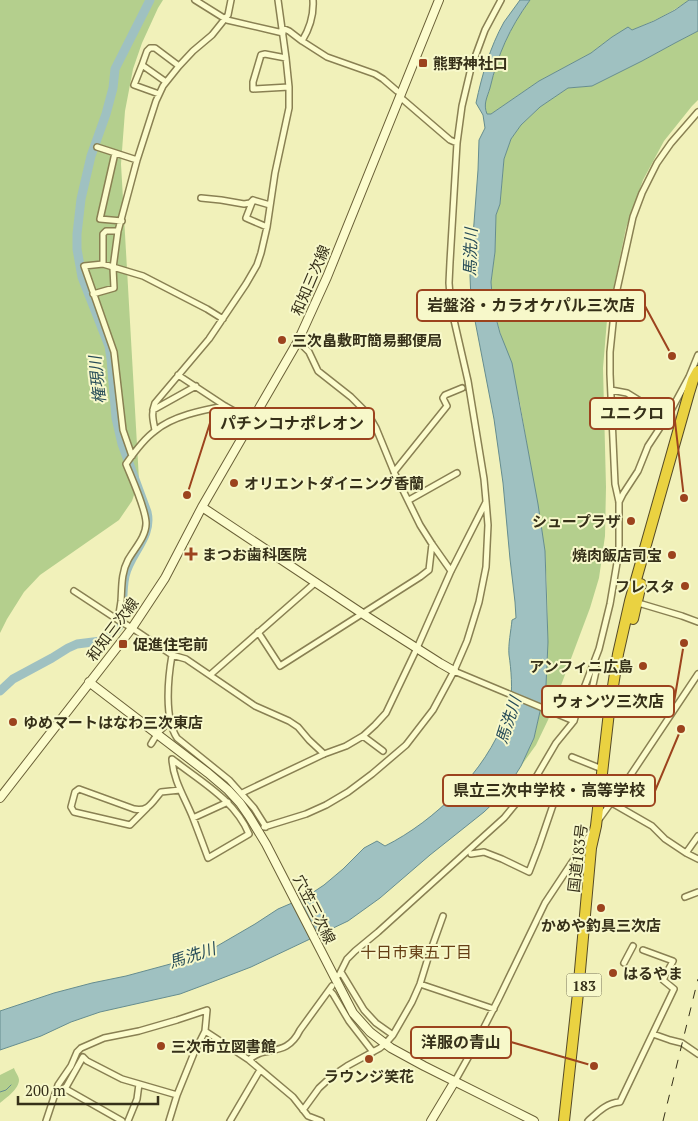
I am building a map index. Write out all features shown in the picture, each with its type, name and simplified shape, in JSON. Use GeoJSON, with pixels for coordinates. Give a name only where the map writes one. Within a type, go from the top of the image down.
{"type":"FeatureCollection","features":[{"type":"Feature","properties":{"kind":"highway","name":"国道183号"},"geometry":{"type":"LineString","coordinates":[[564,1121],[591,853],[596,826],[608,712],[616,664],[695,379]]}},
{"type":"Feature","properties":{"kind":"highway","name":"国道183号"},"geometry":{"type":"LineString","coordinates":[[570,1121],[614,713],[633,602]]}},
{"type":"Feature","properties":{"kind":"main road","name":"和知三次線"},"geometry":{"type":"LineString","coordinates":[[0,798],[89,682],[165,578],[202,507],[298,341],[327,277],[439,0]]}},
{"type":"Feature","properties":{"kind":"main road"},"geometry":{"type":"LineString","coordinates":[[202,507],[363,614],[440,663],[458,672]]}},
{"type":"Feature","properties":{"kind":"main road","name":"穴笠三次線"},"geometry":{"type":"LineString","coordinates":[[89,682],[208,773],[240,803],[266,844],[353,1013],[370,1032],[408,1058],[534,1121]]}},
{"type":"Feature","properties":{"kind":"main road"},"geometry":{"type":"LineString","coordinates":[[431,1121],[454,1081]]}},
{"type":"Feature","properties":{"kind":"street"},"geometry":{"type":"LineString","coordinates":[[195,0],[224,19],[290,31],[327,57],[375,74],[397,91],[450,140],[457,144]]}},
{"type":"Feature","properties":{"kind":"street"},"geometry":{"type":"LineString","coordinates":[[204,6],[208,0]]}},
{"type":"Feature","properties":{"kind":"street"},"geometry":{"type":"LineString","coordinates":[[94,294],[114,288],[113,268],[118,231],[137,160],[159,94],[179,66],[212,34],[228,15],[232,0]]}},
{"type":"Feature","properties":{"kind":"street"},"geometry":{"type":"LineString","coordinates":[[155,430],[152,410],[161,396],[209,339],[223,319],[257,265],[261,253],[289,108],[289,88],[279,0]]}},
{"type":"Feature","properties":{"kind":"street"},"geometry":{"type":"LineString","coordinates":[[302,41],[312,19],[314,11],[313,0]]}},
{"type":"Feature","properties":{"kind":"street"},"geometry":{"type":"LineString","coordinates":[[172,655],[168,686],[172,731],[177,738],[230,780],[254,808],[265,827],[306,814],[326,805],[348,792],[372,774],[406,745],[433,710],[458,672],[480,602],[486,567],[488,524],[484,479],[468,381],[451,307],[449,283],[457,144],[470,68],[485,30],[501,0]]}},
{"type":"Feature","properties":{"kind":"street"},"geometry":{"type":"LineString","coordinates":[[159,94],[134,85],[147,51],[150,48],[155,48],[179,66]]}},
{"type":"Feature","properties":{"kind":"street"},"geometry":{"type":"LineString","coordinates":[[286,58],[262,55],[253,82],[253,89],[289,88]]}},
{"type":"Feature","properties":{"kind":"street"},"geometry":{"type":"LineString","coordinates":[[142,65],[166,82]]}},
{"type":"Feature","properties":{"kind":"street"},"geometry":{"type":"LineString","coordinates":[[393,1036],[376,1023],[364,1010],[340,973],[347,959],[504,818],[532,784],[556,743],[574,721],[581,696],[599,650],[610,604],[619,551],[619,502],[615,475],[610,390],[610,352],[616,294],[633,217],[642,193],[657,164],[671,143],[698,112]]}},
{"type":"Feature","properties":{"kind":"street"},"geometry":{"type":"LineString","coordinates":[[97,147],[137,160]]}},
{"type":"Feature","properties":{"kind":"street"},"geometry":{"type":"LineString","coordinates":[[115,153],[100,219],[122,221]]}},
{"type":"Feature","properties":{"kind":"street"},"geometry":{"type":"LineString","coordinates":[[201,198],[244,204],[253,200],[270,205]]}},
{"type":"Feature","properties":{"kind":"street"},"geometry":{"type":"LineString","coordinates":[[253,200],[246,218],[267,227]]}},
{"type":"Feature","properties":{"kind":"street"},"geometry":{"type":"LineString","coordinates":[[103,264],[103,234],[106,231],[118,231]]}},
{"type":"Feature","properties":{"kind":"street"},"geometry":{"type":"LineString","coordinates":[[131,457],[123,430],[114,352],[84,266],[103,264],[143,276],[223,319]]}},
{"type":"Feature","properties":{"kind":"street"},"geometry":{"type":"LineString","coordinates":[[298,341],[310,352],[318,371],[351,397],[368,414],[420,525],[451,572]]}},
{"type":"Feature","properties":{"kind":"street"},"geometry":{"type":"LineString","coordinates":[[619,502],[622,494],[638,471],[648,446],[695,379],[698,355]]}},
{"type":"Feature","properties":{"kind":"street"},"geometry":{"type":"LineString","coordinates":[[178,375],[225,406],[252,421]]}},
{"type":"Feature","properties":{"kind":"street"},"geometry":{"type":"LineString","coordinates":[[152,410],[196,386]]}},
{"type":"Feature","properties":{"kind":"street"},"geometry":{"type":"LineString","coordinates":[[394,472],[447,406],[443,398],[445,395],[462,388]]}},
{"type":"Feature","properties":{"kind":"street"},"geometry":{"type":"LineString","coordinates":[[610,390],[627,393],[648,406],[669,414]]}},
{"type":"Feature","properties":{"kind":"street"},"geometry":{"type":"LineString","coordinates":[[119,621],[122,579],[127,562],[146,528],[143,510],[126,464],[155,430],[195,412],[225,406]]}},
{"type":"Feature","properties":{"kind":"street"},"geometry":{"type":"LineString","coordinates":[[409,500],[457,473]]}},
{"type":"Feature","properties":{"kind":"street"},"geometry":{"type":"LineString","coordinates":[[242,793],[324,754],[346,746],[363,736],[386,713],[486,501]]}},
{"type":"Feature","properties":{"kind":"street"},"geometry":{"type":"LineString","coordinates":[[258,632],[280,666],[429,570],[432,544]]}},
{"type":"Feature","properties":{"kind":"street"},"geometry":{"type":"LineString","coordinates":[[210,675],[316,582]]}},
{"type":"Feature","properties":{"kind":"street"},"geometry":{"type":"LineString","coordinates":[[74,591],[172,655],[186,659],[255,706],[289,721],[298,727],[324,754]]}},
{"type":"Feature","properties":{"kind":"street"},"geometry":{"type":"LineString","coordinates":[[633,602],[698,622]]}},
{"type":"Feature","properties":{"kind":"street"},"geometry":{"type":"LineString","coordinates":[[591,694],[596,671],[595,660]]}},
{"type":"Feature","properties":{"kind":"street"},"geometry":{"type":"LineString","coordinates":[[458,672],[574,721]]}},
{"type":"Feature","properties":{"kind":"street"},"geometry":{"type":"LineString","coordinates":[[454,1081],[494,1009],[545,903],[698,674]]}},
{"type":"Feature","properties":{"kind":"street"},"geometry":{"type":"LineString","coordinates":[[151,744],[166,724],[171,723]]}},
{"type":"Feature","properties":{"kind":"street"},"geometry":{"type":"LineString","coordinates":[[363,736],[383,751]]}},
{"type":"Feature","properties":{"kind":"street"},"geometry":{"type":"LineString","coordinates":[[572,757],[602,769]]}},
{"type":"Feature","properties":{"kind":"street"},"geometry":{"type":"LineString","coordinates":[[172,759],[228,802],[249,834],[208,858],[180,790],[172,770],[172,759]]}},
{"type":"Feature","properties":{"kind":"street"},"geometry":{"type":"LineString","coordinates":[[606,780],[610,788],[615,790],[621,789]]}},
{"type":"Feature","properties":{"kind":"street"},"geometry":{"type":"LineString","coordinates":[[147,808],[141,810],[134,809],[79,789],[76,792],[71,807],[74,812],[130,825],[147,808],[161,792],[180,790]]}},
{"type":"Feature","properties":{"kind":"street"},"geometry":{"type":"LineString","coordinates":[[193,818],[228,802]]}},
{"type":"Feature","properties":{"kind":"street"},"geometry":{"type":"LineString","coordinates":[[612,802],[652,826],[665,839],[698,859]]}},
{"type":"Feature","properties":{"kind":"street"},"geometry":{"type":"LineString","coordinates":[[471,854],[484,852],[529,872],[553,805]]}},
{"type":"Feature","properties":{"kind":"street"},"geometry":{"type":"LineString","coordinates":[[686,853],[698,836]]}},
{"type":"Feature","properties":{"kind":"street"},"geometry":{"type":"LineString","coordinates":[[581,848],[591,853]]}},
{"type":"Feature","properties":{"kind":"street"},"geometry":{"type":"LineString","coordinates":[[685,897],[698,892]]}},
{"type":"Feature","properties":{"kind":"street"},"geometry":{"type":"LineString","coordinates":[[303,1110],[319,1088],[332,1076],[373,1052],[393,1036],[420,984],[443,916]]}},
{"type":"Feature","properties":{"kind":"street"},"geometry":{"type":"LineString","coordinates":[[624,963],[633,946]]}},
{"type":"Feature","properties":{"kind":"street"},"geometry":{"type":"LineString","coordinates":[[588,1121],[606,1105],[620,1102],[674,989],[663,980],[673,960],[644,950]]}},
{"type":"Feature","properties":{"kind":"street"},"geometry":{"type":"LineString","coordinates":[[420,984],[494,1009]]}},
{"type":"Feature","properties":{"kind":"street"},"geometry":{"type":"LineString","coordinates":[[249,1060],[254,1054],[279,1050],[296,1038],[330,988],[340,1008],[373,1052]]}},
{"type":"Feature","properties":{"kind":"street"},"geometry":{"type":"LineString","coordinates":[[46,1121],[58,1085],[81,1048],[104,1038],[177,1020],[207,1010],[205,1031],[177,1095],[169,1121]]}},
{"type":"Feature","properties":{"kind":"street"},"geometry":{"type":"LineString","coordinates":[[205,1031],[249,1060],[293,1097],[308,1116],[321,1121]]}},
{"type":"Feature","properties":{"kind":"street"},"geometry":{"type":"LineString","coordinates":[[653,1034],[682,1043],[698,1054]]}},
{"type":"Feature","properties":{"kind":"street"},"geometry":{"type":"LineString","coordinates":[[65,1089],[83,1057],[87,1061],[122,1079],[177,1095]]}},
{"type":"Feature","properties":{"kind":"street"},"geometry":{"type":"LineString","coordinates":[[230,1121],[260,1070]]}},
{"type":"Feature","properties":{"kind":"street"},"geometry":{"type":"LineString","coordinates":[[128,1121],[137,1099],[139,1084]]}},
{"type":"Feature","properties":{"kind":"street"},"geometry":{"type":"LineString","coordinates":[[58,1085],[122,1121]]}},
{"type":"Feature","properties":{"kind":"street"},"geometry":{"type":"LineString","coordinates":[[302,1121],[308,1116]]}},
{"type":"Feature","properties":{"kind":"green space"},"geometry":{"type":"Polygon","coordinates":[[[0,0],[163,0],[142,43],[133,69],[125,111],[121,164],[139,480],[132,501],[119,520],[40,575],[24,592],[0,633],[0,0]]]}},
{"type":"Feature","properties":{"kind":"green space"},"geometry":{"type":"Polygon","coordinates":[[[530,0],[689,0],[654,20],[632,30],[628,28],[612,37],[591,53],[539,81],[491,114],[487,114],[486,101],[501,53],[516,21],[530,0]]]}},
{"type":"Feature","properties":{"kind":"green space"},"geometry":{"type":"Polygon","coordinates":[[[698,31],[698,100],[664,141],[643,180],[626,228],[607,320],[603,368],[606,487],[605,536],[599,578],[590,608],[548,720],[536,745],[521,766],[534,738],[546,685],[548,642],[547,588],[545,551],[520,403],[493,307],[491,282],[495,252],[496,215],[500,204],[504,159],[511,139],[521,125],[540,107],[568,88],[592,86],[698,31]]]}},
{"type":"Feature","properties":{"kind":"green space"},"geometry":{"type":"Polygon","coordinates":[[[14,1068],[19,1078],[17,1087],[0,1103],[0,1075],[14,1068]]]}},
{"type":"Feature","properties":{"kind":"water","name":"馬洗川"},"geometry":{"type":"Polygon","coordinates":[[[520,0],[530,0],[516,21],[501,53],[486,101],[487,114],[491,114],[539,81],[591,53],[628,27],[632,30],[675,10],[689,0],[698,0],[698,31],[592,86],[568,88],[540,107],[521,125],[511,139],[504,159],[500,204],[496,215],[495,252],[491,282],[493,307],[500,333],[512,363],[538,504],[545,551],[548,642],[546,685],[534,738],[521,766],[504,793],[484,812],[380,898],[348,921],[251,967],[180,994],[100,1012],[0,1050],[0,1011],[54,993],[200,956],[278,909],[306,897],[343,869],[364,848],[377,841],[385,846],[422,823],[440,808],[472,775],[496,738],[510,706],[509,646],[512,620],[516,618],[503,483],[494,419],[471,300],[470,276],[479,140],[485,128],[483,115],[476,103],[495,41],[504,22],[520,0]]]}},
{"type":"Feature","properties":{"kind":"waterway","name":"権現川"},"geometry":{"type":"LineString","coordinates":[[0,691],[13,679],[68,648],[77,644],[101,641],[116,630],[122,619],[125,576],[147,529],[147,512],[122,444],[116,418],[109,346],[82,277],[77,249],[77,234],[81,199],[91,156],[113,88],[115,69],[150,0]]}},
{"type":"Feature","properties":{"kind":"waterway"},"geometry":{"type":"LineString","coordinates":[[0,1092],[6,1090],[11,1085]]}},
{"type":"Feature","properties":{"kind":"railway"},"geometry":{"type":"LineString","coordinates":[[663,1121],[698,979]]}},
{"type":"Feature","properties":{"kind":"place","name":"熊野神社口"},"geometry":{"type":"Point","coordinates":[423,63]}},
{"type":"Feature","properties":{"kind":"place","name":"三次畠敷町簡易郵便局"},"geometry":{"type":"Point","coordinates":[282,340]}},
{"type":"Feature","properties":{"kind":"place","name":"岩盤浴・カラオケパル三次店"},"geometry":{"type":"Point","coordinates":[672,356]}},
{"type":"Feature","properties":{"kind":"place","name":"オリエントダイニング香蘭"},"geometry":{"type":"Point","coordinates":[234,483]}},
{"type":"Feature","properties":{"kind":"place","name":"パチンコナポレオン"},"geometry":{"type":"Point","coordinates":[187,495]}},
{"type":"Feature","properties":{"kind":"place","name":"ユニクロ"},"geometry":{"type":"Point","coordinates":[684,498]}},
{"type":"Feature","properties":{"kind":"place","name":"シュープラザ"},"geometry":{"type":"Point","coordinates":[631,521]}},
{"type":"Feature","properties":{"kind":"place","name":"まつお歯科医院"},"geometry":{"type":"Point","coordinates":[191,554]}},
{"type":"Feature","properties":{"kind":"place","name":"焼肉飯店司宝"},"geometry":{"type":"Point","coordinates":[672,555]}},
{"type":"Feature","properties":{"kind":"place","name":"フレスタ"},"geometry":{"type":"Point","coordinates":[685,586]}},
{"type":"Feature","properties":{"kind":"place","name":"ウォンツ三次店"},"geometry":{"type":"Point","coordinates":[684,643]}},
{"type":"Feature","properties":{"kind":"place","name":"促進住宅前"},"geometry":{"type":"Point","coordinates":[123,644]}},
{"type":"Feature","properties":{"kind":"place","name":"アンフィニ広島"},"geometry":{"type":"Point","coordinates":[643,666]}},
{"type":"Feature","properties":{"kind":"place","name":"ゆめマートはなわ三次東店"},"geometry":{"type":"Point","coordinates":[13,722]}},
{"type":"Feature","properties":{"kind":"place","name":"県立三次中学校・高等学校"},"geometry":{"type":"Point","coordinates":[681,729]}},
{"type":"Feature","properties":{"kind":"place","name":"かめや釣具三次店"},"geometry":{"type":"Point","coordinates":[601,908]}},
{"type":"Feature","properties":{"kind":"place","name":"はるやま"},"geometry":{"type":"Point","coordinates":[613,973]}},
{"type":"Feature","properties":{"kind":"place","name":"三次市立図書館"},"geometry":{"type":"Point","coordinates":[161,1046]}},
{"type":"Feature","properties":{"kind":"place","name":"ラウンジ笑花"},"geometry":{"type":"Point","coordinates":[369,1059]}},
{"type":"Feature","properties":{"kind":"place","name":"洋服の青山"},"geometry":{"type":"Point","coordinates":[594,1066]}},
{"type":"Feature","properties":{"kind":"district","name":"十日市東五丁目"},"geometry":{"type":"Point","coordinates":[416,952]}}]}
